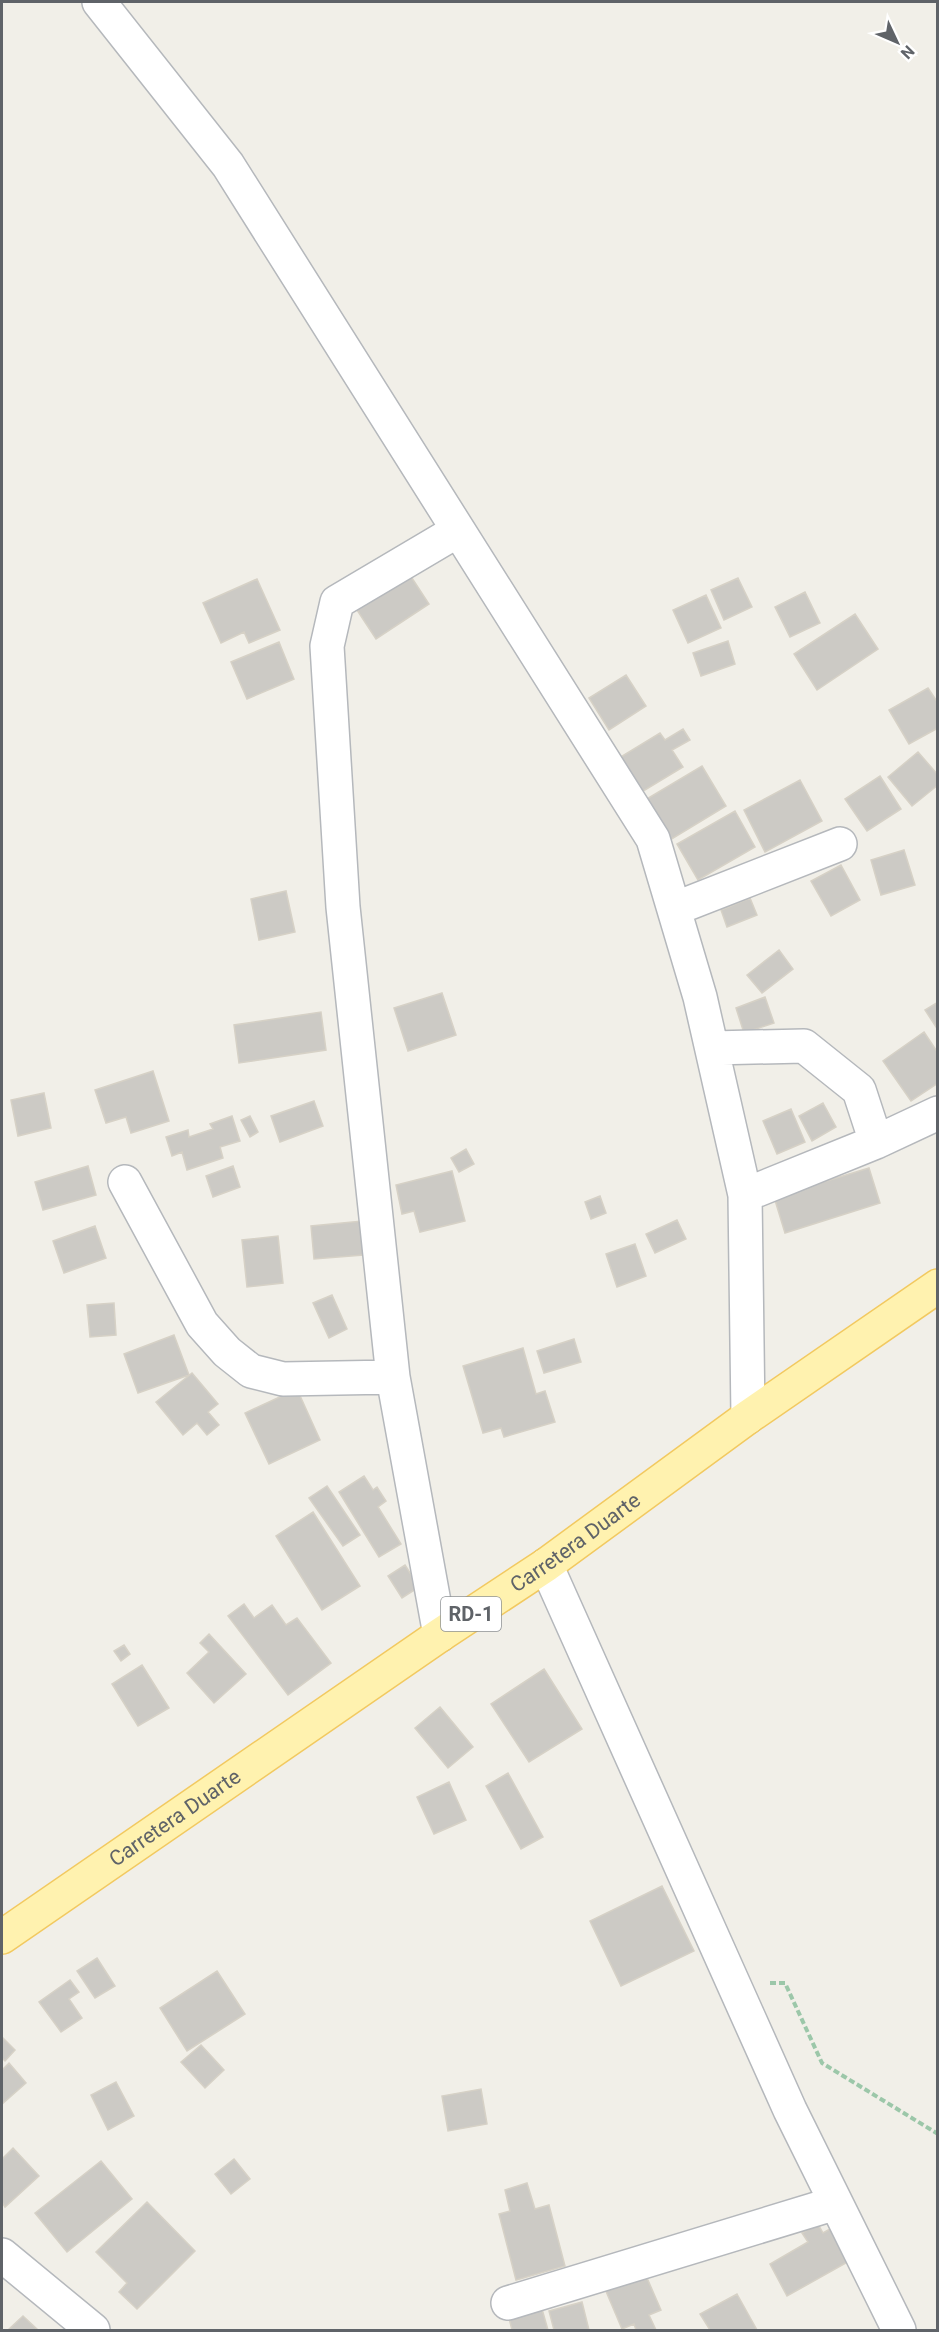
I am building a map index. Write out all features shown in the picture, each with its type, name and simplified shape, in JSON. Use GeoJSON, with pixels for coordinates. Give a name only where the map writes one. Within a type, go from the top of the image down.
{"type":"FeatureCollection","features":[{"type":"Feature","properties":{"kind":"main road","name":"Carretera Duarte"},"geometry":{"type":"LineString","coordinates":[[2,1937],[440,1635],[546,1565],[748,1417],[938,1286]]}},
{"type":"Feature","properties":{"kind":"street"},"geometry":{"type":"LineString","coordinates":[[99,2],[228,165],[653,839],[712,1048],[745,1195],[748,1417]]}},
{"type":"Feature","properties":{"kind":"street"},"geometry":{"type":"LineString","coordinates":[[440,1635],[393,1377],[343,907],[327,646],[337,602],[457,531]]}},
{"type":"Feature","properties":{"kind":"street"},"geometry":{"type":"LineString","coordinates":[[674,909],[840,844]]}},
{"type":"Feature","properties":{"kind":"street"},"geometry":{"type":"LineString","coordinates":[[712,1048],[804,1046],[859,1090],[876,1142]]}},
{"type":"Feature","properties":{"kind":"street"},"geometry":{"type":"LineString","coordinates":[[745,1195],[876,1142],[938,1113]]}},
{"type":"Feature","properties":{"kind":"street"},"geometry":{"type":"LineString","coordinates":[[125,1182],[202,1324],[227,1352],[251,1371],[283,1379],[393,1377]]}},
{"type":"Feature","properties":{"kind":"street"},"geometry":{"type":"LineString","coordinates":[[546,1565],[790,2110],[899,2331]]}},
{"type":"Feature","properties":{"kind":"street"},"geometry":{"type":"LineString","coordinates":[[508,2303],[836,2203]]}},
{"type":"Feature","properties":{"kind":"street"},"geometry":{"type":"LineString","coordinates":[[2,2255],[93,2331]]}},
{"type":"Feature","properties":{"kind":"path"},"geometry":{"type":"LineString","coordinates":[[734,1984],[785,1983],[822,2063],[938,2134]]}},
{"type":"Feature","properties":{"kind":"building"},"geometry":{"type":"Polygon","coordinates":[[[408,572],[429,604],[376,639],[355,607],[408,572]]]}},
{"type":"Feature","properties":{"kind":"building"},"geometry":{"type":"Polygon","coordinates":[[[738,578],[752,607],[724,620],[711,590],[738,578]]]}},
{"type":"Feature","properties":{"kind":"building"},"geometry":{"type":"Polygon","coordinates":[[[257,579],[280,630],[249,643],[244,632],[221,643],[203,603],[257,579]]]}},
{"type":"Feature","properties":{"kind":"building"},"geometry":{"type":"Polygon","coordinates":[[[805,592],[820,623],[790,637],[775,607],[805,592]]]}},
{"type":"Feature","properties":{"kind":"building"},"geometry":{"type":"Polygon","coordinates":[[[706,595],[721,628],[688,643],[673,610],[706,595]]]}},
{"type":"Feature","properties":{"kind":"building"},"geometry":{"type":"Polygon","coordinates":[[[855,614],[878,649],[817,690],[794,654],[855,614]]]}},
{"type":"Feature","properties":{"kind":"building"},"geometry":{"type":"Polygon","coordinates":[[[728,641],[735,664],[701,676],[693,653],[728,641]]]}},
{"type":"Feature","properties":{"kind":"building"},"geometry":{"type":"Polygon","coordinates":[[[279,642],[294,679],[247,699],[231,662],[279,642]]]}},
{"type":"Feature","properties":{"kind":"building"},"geometry":{"type":"Polygon","coordinates":[[[626,675],[646,706],[609,730],[589,698],[626,675]]]}},
{"type":"Feature","properties":{"kind":"building"},"geometry":{"type":"Polygon","coordinates":[[[928,688],[938,703],[938,728],[909,744],[889,710],[928,688]]]}},
{"type":"Feature","properties":{"kind":"building"},"geometry":{"type":"Polygon","coordinates":[[[683,729],[690,740],[672,750],[683,767],[640,793],[619,758],[660,733],[665,740],[683,729]]]}},
{"type":"Feature","properties":{"kind":"building"},"geometry":{"type":"Polygon","coordinates":[[[918,752],[938,775],[938,785],[912,806],[888,777],[918,752]]]}},
{"type":"Feature","properties":{"kind":"building"},"geometry":{"type":"Polygon","coordinates":[[[702,766],[726,806],[670,840],[645,800],[702,766]]]}},
{"type":"Feature","properties":{"kind":"building"},"geometry":{"type":"Polygon","coordinates":[[[880,776],[901,809],[867,831],[845,799],[880,776]]]}},
{"type":"Feature","properties":{"kind":"building"},"geometry":{"type":"Polygon","coordinates":[[[800,780],[822,821],[765,852],[744,810],[800,780]]]}},
{"type":"Feature","properties":{"kind":"building"},"geometry":{"type":"Polygon","coordinates":[[[735,811],[755,847],[698,880],[677,844],[735,811]]]}},
{"type":"Feature","properties":{"kind":"building"},"geometry":{"type":"Polygon","coordinates":[[[904,850],[915,885],[881,895],[871,860],[904,850]]]}},
{"type":"Feature","properties":{"kind":"building"},"geometry":{"type":"Polygon","coordinates":[[[841,865],[860,900],[831,916],[811,881],[841,865]]]}},
{"type":"Feature","properties":{"kind":"building"},"geometry":{"type":"Polygon","coordinates":[[[286,891],[295,932],[259,940],[251,899],[286,891]]]}},
{"type":"Feature","properties":{"kind":"building"},"geometry":{"type":"Polygon","coordinates":[[[750,898],[757,915],[727,927],[721,910],[750,898]]]}},
{"type":"Feature","properties":{"kind":"building"},"geometry":{"type":"Polygon","coordinates":[[[779,950],[793,969],[762,993],[747,975],[779,950]]]}},
{"type":"Feature","properties":{"kind":"building"},"geometry":{"type":"Polygon","coordinates":[[[442,993],[456,1035],[408,1051],[394,1008],[442,993]]]}},
{"type":"Feature","properties":{"kind":"building"},"geometry":{"type":"Polygon","coordinates":[[[765,997],[774,1023],[744,1033],[736,1008],[765,997]]]}},
{"type":"Feature","properties":{"kind":"building"},"geometry":{"type":"Polygon","coordinates":[[[938,1002],[938,1030],[925,1010],[938,1002]]]}},
{"type":"Feature","properties":{"kind":"building"},"geometry":{"type":"Polygon","coordinates":[[[321,1012],[326,1050],[239,1063],[234,1025],[321,1012]]]}},
{"type":"Feature","properties":{"kind":"building"},"geometry":{"type":"Polygon","coordinates":[[[924,1032],[938,1053],[938,1083],[911,1101],[883,1061],[924,1032]]]}},
{"type":"Feature","properties":{"kind":"building"},"geometry":{"type":"Polygon","coordinates":[[[153,1071],[169,1121],[131,1133],[126,1117],[106,1123],[95,1090],[153,1071]]]}},
{"type":"Feature","properties":{"kind":"building"},"geometry":{"type":"Polygon","coordinates":[[[44,1093],[51,1128],[18,1136],[11,1100],[44,1093]]]}},
{"type":"Feature","properties":{"kind":"building"},"geometry":{"type":"Polygon","coordinates":[[[314,1101],[323,1126],[280,1142],[271,1116],[314,1101]]]}},
{"type":"Feature","properties":{"kind":"building"},"geometry":{"type":"Polygon","coordinates":[[[823,1103],[836,1127],[812,1141],[799,1116],[823,1103]]]}},
{"type":"Feature","properties":{"kind":"building"},"geometry":{"type":"Polygon","coordinates":[[[791,1109],[805,1142],[777,1154],[763,1121],[791,1109]]]}},
{"type":"Feature","properties":{"kind":"building"},"geometry":{"type":"Polygon","coordinates":[[[232,1116],[240,1141],[220,1147],[223,1158],[187,1170],[182,1152],[172,1156],[166,1137],[188,1130],[189,1137],[213,1129],[210,1124],[232,1116]]]}},
{"type":"Feature","properties":{"kind":"building"},"geometry":{"type":"Polygon","coordinates":[[[250,1116],[258,1132],[250,1137],[241,1120],[250,1116]]]}},
{"type":"Feature","properties":{"kind":"building"},"geometry":{"type":"Polygon","coordinates":[[[466,1149],[474,1164],[459,1172],[451,1158],[466,1149]]]}},
{"type":"Feature","properties":{"kind":"building"},"geometry":{"type":"Polygon","coordinates":[[[88,1166],[96,1195],[43,1210],[35,1182],[88,1166]]]}},
{"type":"Feature","properties":{"kind":"building"},"geometry":{"type":"Polygon","coordinates":[[[233,1166],[240,1187],[213,1197],[206,1176],[233,1166]]]}},
{"type":"Feature","properties":{"kind":"building"},"geometry":{"type":"Polygon","coordinates":[[[869,1168],[880,1203],[785,1233],[774,1197],[869,1168]]]}},
{"type":"Feature","properties":{"kind":"building"},"geometry":{"type":"Polygon","coordinates":[[[452,1171],[465,1221],[420,1232],[414,1211],[402,1214],[396,1185],[452,1171]]]}},
{"type":"Feature","properties":{"kind":"building"},"geometry":{"type":"Polygon","coordinates":[[[600,1196],[606,1213],[591,1219],[585,1202],[600,1196]]]}},
{"type":"Feature","properties":{"kind":"building"},"geometry":{"type":"Polygon","coordinates":[[[373,1220],[376,1254],[314,1259],[311,1226],[373,1220]]]}},
{"type":"Feature","properties":{"kind":"building"},"geometry":{"type":"Polygon","coordinates":[[[677,1220],[686,1239],[655,1253],[646,1234],[677,1220]]]}},
{"type":"Feature","properties":{"kind":"building"},"geometry":{"type":"Polygon","coordinates":[[[95,1226],[106,1258],[64,1273],[53,1241],[95,1226]]]}},
{"type":"Feature","properties":{"kind":"building"},"geometry":{"type":"Polygon","coordinates":[[[278,1236],[283,1283],[247,1287],[242,1240],[278,1236]]]}},
{"type":"Feature","properties":{"kind":"building"},"geometry":{"type":"Polygon","coordinates":[[[635,1244],[646,1276],[617,1287],[606,1254],[635,1244]]]}},
{"type":"Feature","properties":{"kind":"building"},"geometry":{"type":"Polygon","coordinates":[[[332,1295],[347,1329],[329,1338],[313,1303],[332,1295]]]}},
{"type":"Feature","properties":{"kind":"building"},"geometry":{"type":"Polygon","coordinates":[[[114,1303],[116,1335],[90,1337],[87,1305],[114,1303]]]}},
{"type":"Feature","properties":{"kind":"building"},"geometry":{"type":"Polygon","coordinates":[[[174,1335],[189,1375],[138,1393],[124,1354],[174,1335]]]}},
{"type":"Feature","properties":{"kind":"building"},"geometry":{"type":"Polygon","coordinates":[[[574,1339],[581,1362],[544,1373],[537,1351],[574,1339]]]}},
{"type":"Feature","properties":{"kind":"building"},"geometry":{"type":"Polygon","coordinates":[[[523,1348],[536,1394],[545,1391],[555,1422],[504,1437],[501,1428],[483,1433],[463,1366],[523,1348]]]}},
{"type":"Feature","properties":{"kind":"building"},"geometry":{"type":"Polygon","coordinates":[[[192,1373],[218,1404],[208,1412],[219,1425],[207,1435],[197,1423],[183,1435],[156,1402],[192,1373]]]}},
{"type":"Feature","properties":{"kind":"building"},"geometry":{"type":"Polygon","coordinates":[[[297,1389],[320,1440],[269,1464],[245,1413],[297,1389]]]}},
{"type":"Feature","properties":{"kind":"building"},"geometry":{"type":"Polygon","coordinates":[[[364,1476],[373,1490],[377,1487],[386,1501],[378,1507],[401,1544],[379,1557],[339,1492],[364,1476]]]}},
{"type":"Feature","properties":{"kind":"building"},"geometry":{"type":"Polygon","coordinates":[[[327,1486],[360,1535],[343,1546],[309,1498],[327,1486]]]}},
{"type":"Feature","properties":{"kind":"building"},"geometry":{"type":"Polygon","coordinates":[[[313,1512],[360,1586],[322,1610],[276,1536],[313,1512]]]}},
{"type":"Feature","properties":{"kind":"building"},"geometry":{"type":"Polygon","coordinates":[[[405,1565],[419,1587],[402,1598],[388,1576],[405,1565]]]}},
{"type":"Feature","properties":{"kind":"building"},"geometry":{"type":"Polygon","coordinates":[[[244,1604],[254,1618],[272,1605],[286,1625],[297,1618],[331,1663],[288,1695],[228,1616],[244,1604]]]}},
{"type":"Feature","properties":{"kind":"building"},"geometry":{"type":"Polygon","coordinates":[[[209,1634],[246,1674],[214,1703],[187,1673],[209,1652],[200,1643],[209,1634]]]}},
{"type":"Feature","properties":{"kind":"building"},"geometry":{"type":"Polygon","coordinates":[[[124,1645],[130,1654],[121,1661],[114,1651],[124,1645]]]}},
{"type":"Feature","properties":{"kind":"building"},"geometry":{"type":"Polygon","coordinates":[[[142,1665],[169,1708],[138,1726],[112,1684],[142,1665]]]}},
{"type":"Feature","properties":{"kind":"building"},"geometry":{"type":"Polygon","coordinates":[[[544,1669],[582,1729],[529,1762],[491,1704],[544,1669]]]}},
{"type":"Feature","properties":{"kind":"building"},"geometry":{"type":"Polygon","coordinates":[[[440,1707],[473,1747],[448,1768],[415,1728],[440,1707]]]}},
{"type":"Feature","properties":{"kind":"building"},"geometry":{"type":"Polygon","coordinates":[[[508,1773],[543,1837],[521,1849],[486,1786],[508,1773]]]}},
{"type":"Feature","properties":{"kind":"building"},"geometry":{"type":"Polygon","coordinates":[[[449,1782],[466,1820],[434,1834],[417,1797],[449,1782]]]}},
{"type":"Feature","properties":{"kind":"building"},"geometry":{"type":"Polygon","coordinates":[[[662,1886],[694,1951],[621,1986],[590,1921],[662,1886]]]}},
{"type":"Feature","properties":{"kind":"building"},"geometry":{"type":"Polygon","coordinates":[[[97,1958],[115,1986],[95,1998],[77,1971],[97,1958]]]}},
{"type":"Feature","properties":{"kind":"building"},"geometry":{"type":"Polygon","coordinates":[[[217,1971],[245,2014],[187,2051],[160,2008],[217,1971]]]}},
{"type":"Feature","properties":{"kind":"building"},"geometry":{"type":"Polygon","coordinates":[[[70,1980],[79,1992],[69,1999],[82,2018],[61,2032],[39,2002],[70,1980]]]}},
{"type":"Feature","properties":{"kind":"building"},"geometry":{"type":"Polygon","coordinates":[[[2,2037],[15,2050],[5,2061],[2,2058],[2,2037]]]}},
{"type":"Feature","properties":{"kind":"building"},"geometry":{"type":"Polygon","coordinates":[[[201,2045],[224,2070],[205,2088],[181,2062],[201,2045]]]}},
{"type":"Feature","properties":{"kind":"building"},"geometry":{"type":"Polygon","coordinates":[[[9,2063],[26,2083],[2,2104],[2,2070],[9,2063]]]}},
{"type":"Feature","properties":{"kind":"building"},"geometry":{"type":"Polygon","coordinates":[[[116,2082],[134,2116],[108,2130],[91,2095],[116,2082]]]}},
{"type":"Feature","properties":{"kind":"building"},"geometry":{"type":"Polygon","coordinates":[[[481,2089],[487,2124],[448,2131],[442,2096],[481,2089]]]}},
{"type":"Feature","properties":{"kind":"building"},"geometry":{"type":"Polygon","coordinates":[[[13,2148],[39,2176],[5,2207],[2,2202],[2,2159],[13,2148]]]}},
{"type":"Feature","properties":{"kind":"building"},"geometry":{"type":"Polygon","coordinates":[[[234,2159],[250,2179],[231,2194],[215,2174],[234,2159]]]}},
{"type":"Feature","properties":{"kind":"building"},"geometry":{"type":"Polygon","coordinates":[[[101,2161],[132,2199],[67,2252],[35,2213],[101,2161]]]}},
{"type":"Feature","properties":{"kind":"building"},"geometry":{"type":"Polygon","coordinates":[[[527,2183],[535,2209],[549,2205],[565,2266],[516,2280],[499,2214],[510,2211],[505,2190],[527,2183]]]}},
{"type":"Feature","properties":{"kind":"building"},"geometry":{"type":"Polygon","coordinates":[[[147,2202],[195,2251],[137,2309],[119,2292],[127,2283],[96,2252],[147,2202]]]}},
{"type":"Feature","properties":{"kind":"building"},"geometry":{"type":"Polygon","coordinates":[[[818,2224],[823,2233],[835,2226],[853,2259],[787,2296],[770,2264],[808,2242],[802,2233],[818,2224]]]}},
{"type":"Feature","properties":{"kind":"building"},"geometry":{"type":"Polygon","coordinates":[[[644,2271],[661,2310],[649,2315],[656,2330],[636,2330],[634,2324],[622,2329],[605,2289],[644,2271]]]}},
{"type":"Feature","properties":{"kind":"building"},"geometry":{"type":"Polygon","coordinates":[[[737,2294],[757,2330],[710,2330],[700,2314],[737,2294]]]}},
{"type":"Feature","properties":{"kind":"building"},"geometry":{"type":"Polygon","coordinates":[[[582,2302],[589,2330],[554,2330],[549,2311],[582,2302]]]}},
{"type":"Feature","properties":{"kind":"building"},"geometry":{"type":"Polygon","coordinates":[[[542,2309],[548,2330],[512,2330],[509,2318],[542,2309]]]}},
{"type":"Feature","properties":{"kind":"building"},"geometry":{"type":"Polygon","coordinates":[[[23,2316],[38,2330],[8,2330],[23,2316]]]}}]}
